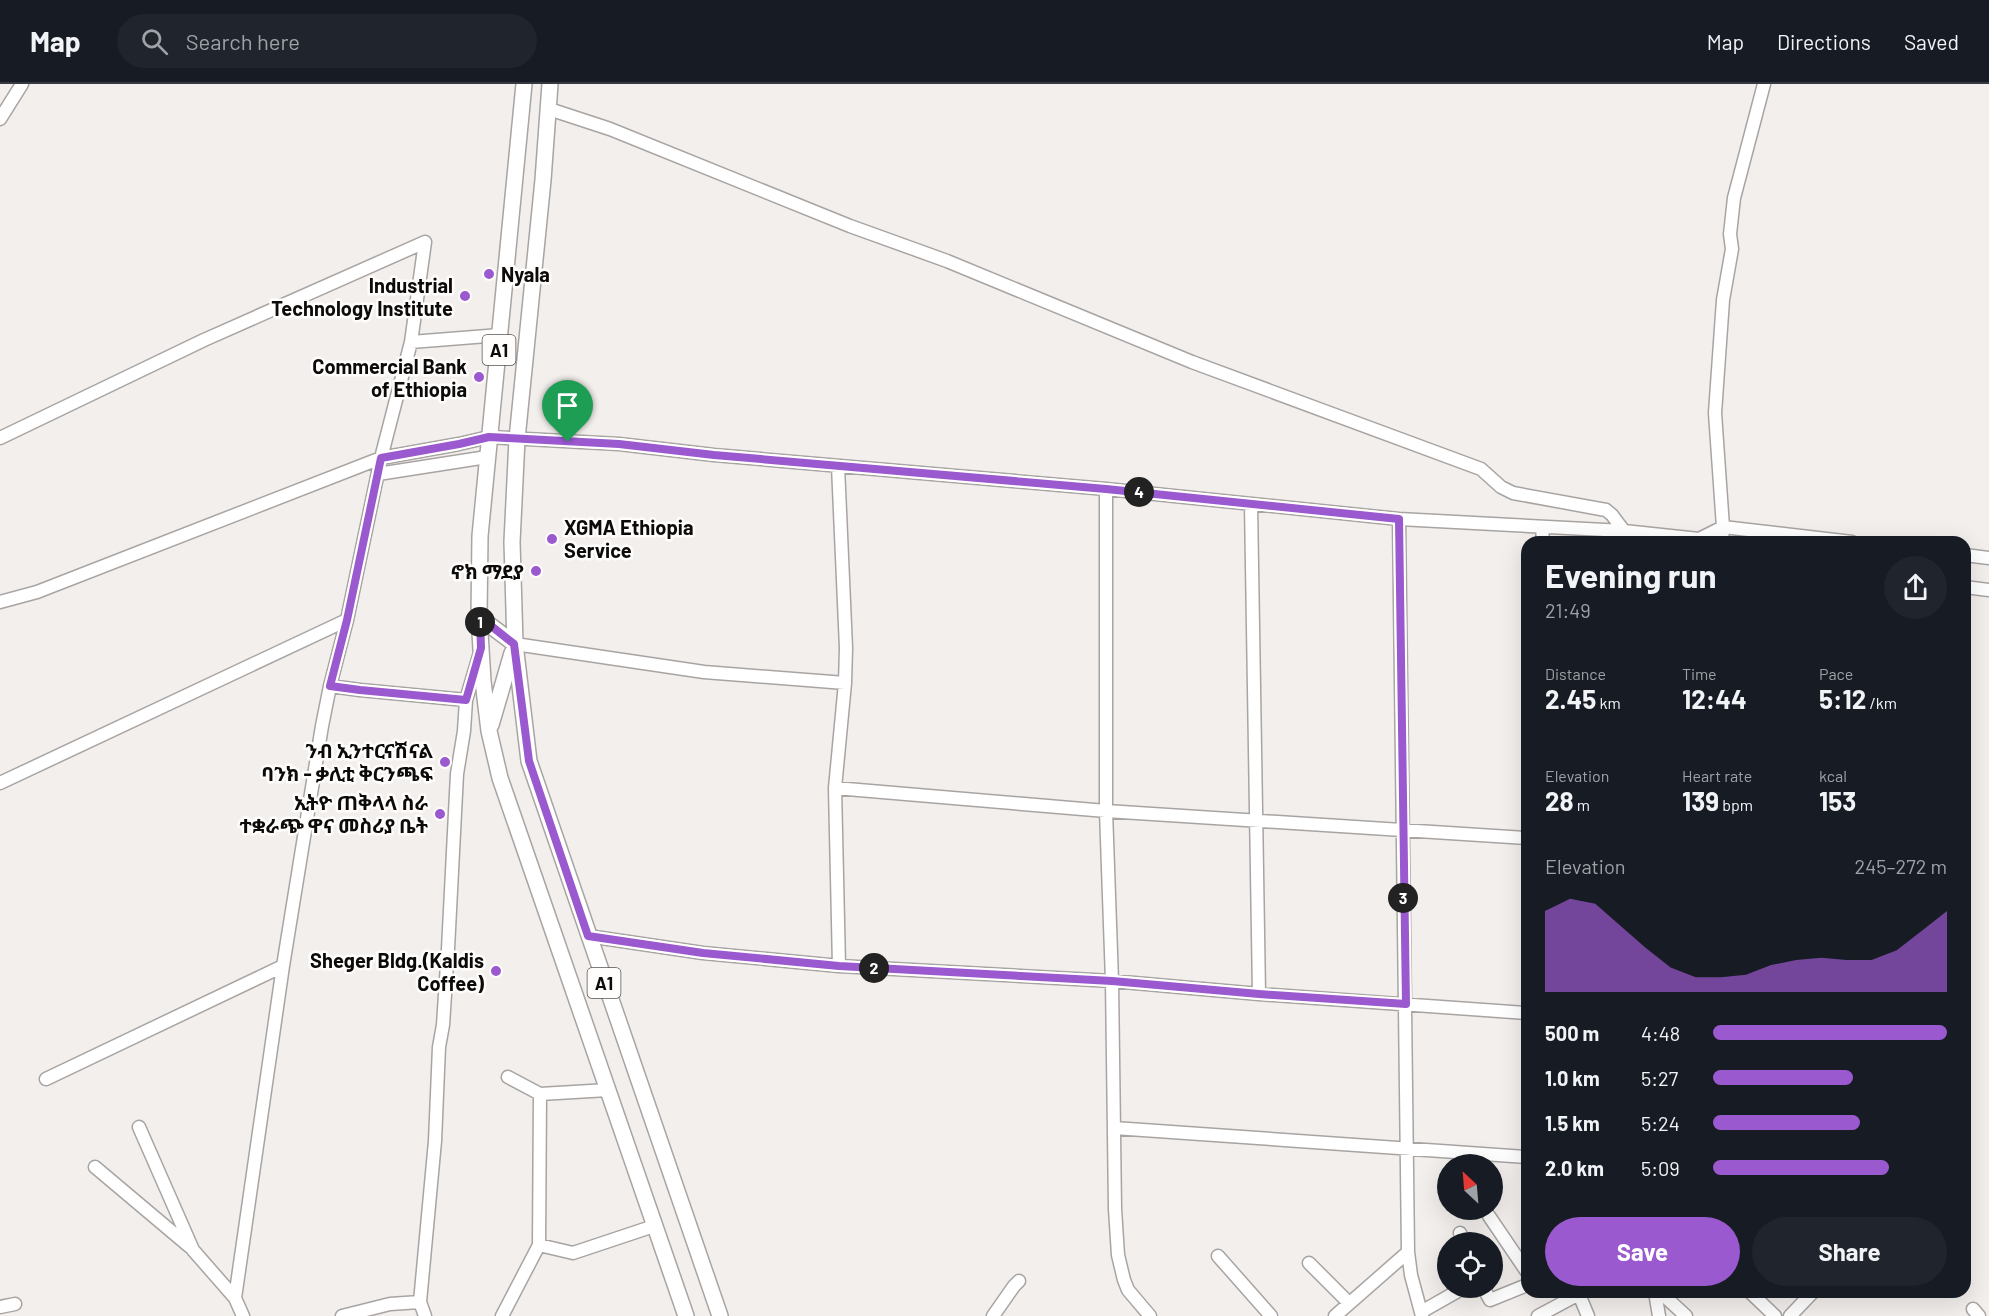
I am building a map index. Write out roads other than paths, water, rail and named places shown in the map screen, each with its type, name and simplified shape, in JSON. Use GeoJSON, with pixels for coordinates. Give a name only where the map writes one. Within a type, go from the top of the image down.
{"type":"FeatureCollection","features":[{"type":"Feature","properties":{"kind":"main road","name":"A1"},"geometry":{"type":"LineString","coordinates":[[524,84],[480,536],[481,648],[489,731],[500,778],[522,844],[686,1316]]}},
{"type":"Feature","properties":{"kind":"main road","name":"A1"},"geometry":{"type":"LineString","coordinates":[[550,84],[517,440],[512,542],[514,644],[529,761],[720,1316]]}},
{"type":"Feature","properties":{"kind":"main road"},"geometry":{"type":"LineString","coordinates":[[480,617],[514,644]]}},
{"type":"Feature","properties":{"kind":"main road","name":"A1"},"geometry":{"type":"LineString","coordinates":[[489,731],[514,644]]}},
{"type":"Feature","properties":{"kind":"street"},"geometry":{"type":"LineString","coordinates":[[2,115],[22,84]]}},
{"type":"Feature","properties":{"kind":"street"},"geometry":{"type":"LineString","coordinates":[[1722,536],[1715,413],[1723,300],[1732,249],[1730,234],[1734,198],[1764,84]]}},
{"type":"Feature","properties":{"kind":"street"},"geometry":{"type":"LineString","coordinates":[[549,109],[610,129],[850,226],[947,261],[1192,362],[1481,469],[1513,494],[1606,510],[1624,531]]}},
{"type":"Feature","properties":{"kind":"street"},"geometry":{"type":"LineString","coordinates":[[0,438],[204,340],[425,242],[411,342],[381,458],[347,620],[330,686],[283,966],[235,1298]]}},
{"type":"Feature","properties":{"kind":"street"},"geometry":{"type":"LineString","coordinates":[[411,342],[500,335]]}},
{"type":"Feature","properties":{"kind":"street"},"geometry":{"type":"LineString","coordinates":[[0,602],[37,592],[381,458],[489,437],[619,444],[714,455],[1106,489],[1399,519],[1624,531],[1667,536]]}},
{"type":"Feature","properties":{"kind":"street"},"geometry":{"type":"LineString","coordinates":[[378,474],[487,457]]}},
{"type":"Feature","properties":{"kind":"street"},"geometry":{"type":"LineString","coordinates":[[838,466],[846,648],[835,788],[839,966]]}},
{"type":"Feature","properties":{"kind":"street"},"geometry":{"type":"LineString","coordinates":[[1106,489],[1106,811],[1118,1255],[1128,1290],[1150,1316]]}},
{"type":"Feature","properties":{"kind":"street"},"geometry":{"type":"LineString","coordinates":[[1251,504],[1259,994]]}},
{"type":"Feature","properties":{"kind":"street"},"geometry":{"type":"LineString","coordinates":[[1399,519],[1408,1252],[1421,1314],[1447,1298]]}},
{"type":"Feature","properties":{"kind":"street"},"geometry":{"type":"LineString","coordinates":[[1542,527],[1543,536]]}},
{"type":"Feature","properties":{"kind":"street"},"geometry":{"type":"LineString","coordinates":[[1708,536],[1723,527],[1800,536]]}},
{"type":"Feature","properties":{"kind":"street"},"geometry":{"type":"LineString","coordinates":[[1971,556],[1989,558]]}},
{"type":"Feature","properties":{"kind":"street"},"geometry":{"type":"LineString","coordinates":[[1971,588],[1989,590]]}},
{"type":"Feature","properties":{"kind":"street"},"geometry":{"type":"LineString","coordinates":[[0,783],[347,620]]}},
{"type":"Feature","properties":{"kind":"street"},"geometry":{"type":"LineString","coordinates":[[514,644],[704,672],[845,683]]}},
{"type":"Feature","properties":{"kind":"street"},"geometry":{"type":"LineString","coordinates":[[425,1316],[420,1302],[435,1142],[457,774],[466,700],[481,648]]}},
{"type":"Feature","properties":{"kind":"street"},"geometry":{"type":"LineString","coordinates":[[330,686],[466,700]]}},
{"type":"Feature","properties":{"kind":"street"},"geometry":{"type":"LineString","coordinates":[[835,788],[1106,811],[1521,838]]}},
{"type":"Feature","properties":{"kind":"street"},"geometry":{"type":"LineString","coordinates":[[588,936],[703,953],[839,966],[1112,981],[1259,994],[1521,1012]]}},
{"type":"Feature","properties":{"kind":"street"},"geometry":{"type":"LineString","coordinates":[[46,1079],[283,966]]}},
{"type":"Feature","properties":{"kind":"street"},"geometry":{"type":"LineString","coordinates":[[508,1077],[540,1094],[608,1090]]}},
{"type":"Feature","properties":{"kind":"street"},"geometry":{"type":"LineString","coordinates":[[502,1316],[539,1245],[540,1094]]}},
{"type":"Feature","properties":{"kind":"street"},"geometry":{"type":"LineString","coordinates":[[139,1127],[193,1250]]}},
{"type":"Feature","properties":{"kind":"street"},"geometry":{"type":"LineString","coordinates":[[1114,1128],[1521,1157]]}},
{"type":"Feature","properties":{"kind":"street"},"geometry":{"type":"LineString","coordinates":[[95,1167],[193,1250],[235,1298],[243,1316]]}},
{"type":"Feature","properties":{"kind":"street"},"geometry":{"type":"LineString","coordinates":[[1492,1220],[1521,1263]]}},
{"type":"Feature","properties":{"kind":"street"},"geometry":{"type":"LineString","coordinates":[[539,1245],[573,1252],[654,1226]]}},
{"type":"Feature","properties":{"kind":"street"},"geometry":{"type":"LineString","coordinates":[[1335,1316],[1408,1252]]}},
{"type":"Feature","properties":{"kind":"street"},"geometry":{"type":"LineString","coordinates":[[1218,1256],[1271,1316]]}},
{"type":"Feature","properties":{"kind":"street"},"geometry":{"type":"LineString","coordinates":[[1309,1263],[1349,1303]]}},
{"type":"Feature","properties":{"kind":"street"},"geometry":{"type":"LineString","coordinates":[[993,1316],[1019,1281]]}},
{"type":"Feature","properties":{"kind":"street"},"geometry":{"type":"LineString","coordinates":[[1503,1295],[1521,1287]]}},
{"type":"Feature","properties":{"kind":"street"},"geometry":{"type":"LineString","coordinates":[[1538,1316],[1569,1298]]}},
{"type":"Feature","properties":{"kind":"street"},"geometry":{"type":"LineString","coordinates":[[1580,1298],[1588,1316]]}},
{"type":"Feature","properties":{"kind":"street"},"geometry":{"type":"LineString","coordinates":[[1656,1298],[1659,1316]]}},
{"type":"Feature","properties":{"kind":"street"},"geometry":{"type":"LineString","coordinates":[[1666,1298],[1686,1316]]}},
{"type":"Feature","properties":{"kind":"street"},"geometry":{"type":"LineString","coordinates":[[1756,1298],[1775,1316]]}},
{"type":"Feature","properties":{"kind":"street"},"geometry":{"type":"LineString","coordinates":[[1790,1316],[1807,1298]]}},
{"type":"Feature","properties":{"kind":"street"},"geometry":{"type":"LineString","coordinates":[[342,1316],[390,1304],[420,1302]]}},
{"type":"Feature","properties":{"kind":"street"},"geometry":{"type":"LineString","coordinates":[[0,1307],[15,1304]]}},
{"type":"Feature","properties":{"kind":"place","name":"Nyala"},"geometry":{"type":"Point","coordinates":[489,274]}},
{"type":"Feature","properties":{"kind":"place","name":"Industrial Technology Institute"},"geometry":{"type":"Point","coordinates":[465,296]}},
{"type":"Feature","properties":{"kind":"place","name":"Commercial Bank of Ethiopia"},"geometry":{"type":"Point","coordinates":[479,377]}},
{"type":"Feature","properties":{"kind":"place","name":"XGMA Ethiopia Service"},"geometry":{"type":"Point","coordinates":[552,539]}},
{"type":"Feature","properties":{"kind":"place","name":"ኖክ ማደያ"},"geometry":{"type":"Point","coordinates":[536,571]}},
{"type":"Feature","properties":{"kind":"place","name":"ንብ ኢንተርናሽናል ባንክ - ቃሊቲ ቅርንጫፍ"},"geometry":{"type":"Point","coordinates":[445,762]}},
{"type":"Feature","properties":{"kind":"place","name":"ኢትዮ ጠቅላላ ስራ ተቋራጭ ዋና መስሪያ ቤት"},"geometry":{"type":"Point","coordinates":[440,814]}},
{"type":"Feature","properties":{"kind":"place","name":"Sheger Bldg.(Kaldis Coffee)"},"geometry":{"type":"Point","coordinates":[496,971]}}]}
